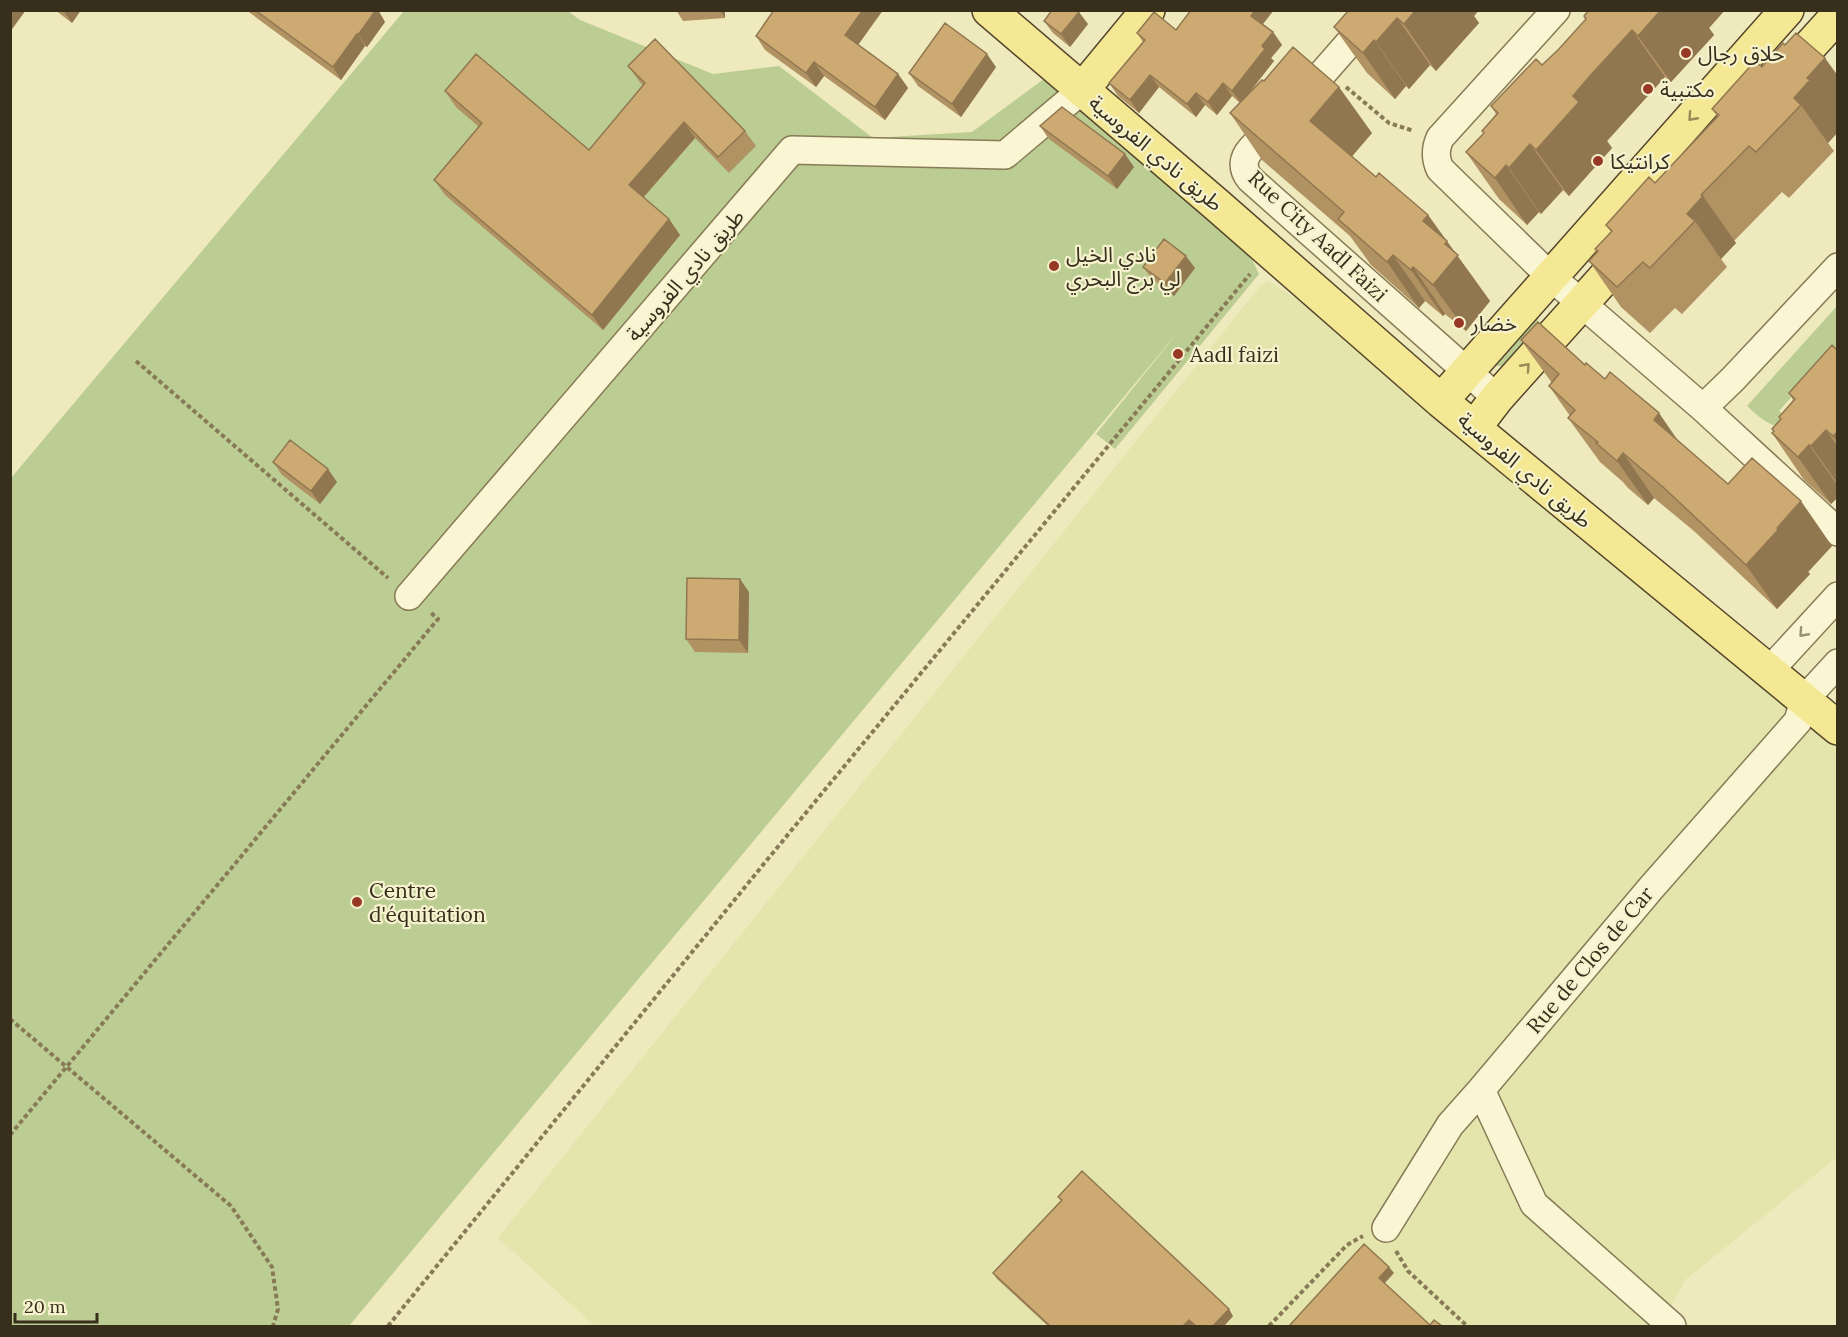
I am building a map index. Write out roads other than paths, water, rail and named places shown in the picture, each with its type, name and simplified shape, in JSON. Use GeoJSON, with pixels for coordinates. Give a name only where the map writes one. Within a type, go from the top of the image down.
{"type":"FeatureCollection","features":[{"type":"Feature","properties":{"kind":"main road"},"geometry":{"type":"LineString","coordinates":[[989,10],[1082,90],[1148,10]]}},
{"type":"Feature","properties":{"kind":"main road"},"geometry":{"type":"LineString","coordinates":[[1441,401],[1787,10]]}},
{"type":"Feature","properties":{"kind":"main road"},"geometry":{"type":"LineString","coordinates":[[1763,99],[1833,30]]}},
{"type":"Feature","properties":{"kind":"main road","name":"طريق نادي الفروسية"},"geometry":{"type":"LineString","coordinates":[[1082,90],[1441,401],[1838,728]]}},
{"type":"Feature","properties":{"kind":"main road"},"geometry":{"type":"LineString","coordinates":[[1474,428],[1497,398],[1656,220]]}},
{"type":"Feature","properties":{"kind":"street","name":"Rue City Aadl Faizi"},"geometry":{"type":"LineString","coordinates":[[1378,10],[1322,74],[1246,154],[1244,161],[1246,174],[1497,398]]}},
{"type":"Feature","properties":{"kind":"street"},"geometry":{"type":"LineString","coordinates":[[1556,10],[1440,138],[1436,153],[1440,169],[1582,304],[1703,408],[1777,461],[1838,532]]}},
{"type":"Feature","properties":{"kind":"street","name":"طريق نادي الفروسية"},"geometry":{"type":"LineString","coordinates":[[409,596],[792,150],[1005,155],[1082,90]]}},
{"type":"Feature","properties":{"kind":"street"},"geometry":{"type":"LineString","coordinates":[[1703,408],[1838,267]]}},
{"type":"Feature","properties":{"kind":"street"},"geometry":{"type":"LineString","coordinates":[[1769,671],[1838,596]]}},
{"type":"Feature","properties":{"kind":"street","name":"Rue de Clos de Car"},"geometry":{"type":"LineString","coordinates":[[1386,1228],[1450,1125],[1651,888],[1798,721],[1804,700],[1838,663]]}},
{"type":"Feature","properties":{"kind":"street"},"geometry":{"type":"LineString","coordinates":[[1481,1090],[1534,1204],[1672,1326]]}},
{"type":"Feature","properties":{"kind":"place","name":"حلاق رجال"},"geometry":{"type":"Point","coordinates":[1686,53]}},
{"type":"Feature","properties":{"kind":"place","name":"مكتبية"},"geometry":{"type":"Point","coordinates":[1648,89]}},
{"type":"Feature","properties":{"kind":"place","name":"كرانتيكا"},"geometry":{"type":"Point","coordinates":[1598,161]}},
{"type":"Feature","properties":{"kind":"place","name":"نادي الخيل لي برج البحري"},"geometry":{"type":"Point","coordinates":[1054,266]}},
{"type":"Feature","properties":{"kind":"place","name":"خضار"},"geometry":{"type":"Point","coordinates":[1459,323]}},
{"type":"Feature","properties":{"kind":"place","name":"Aadl faizi"},"geometry":{"type":"Point","coordinates":[1178,354]}},
{"type":"Feature","properties":{"kind":"place","name":"Centre d'équitation"},"geometry":{"type":"Point","coordinates":[357,902]}}]}
